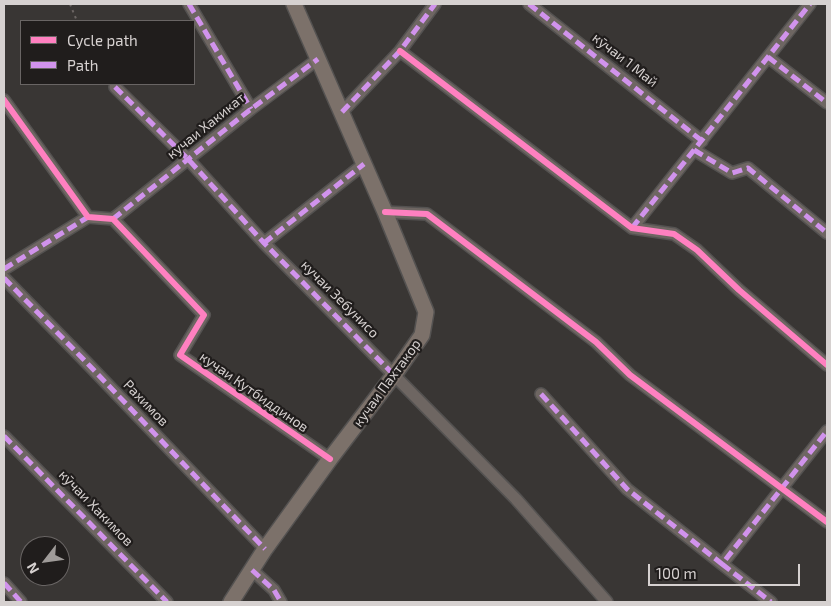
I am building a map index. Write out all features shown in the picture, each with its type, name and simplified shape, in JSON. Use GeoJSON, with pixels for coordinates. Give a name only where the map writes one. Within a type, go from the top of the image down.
{"type":"FeatureCollection","features":[{"type":"Feature","properties":{"kind":"main road","name":"кучаи Пахтакор"},"geometry":{"type":"LineString","coordinates":[[231,602],[265,550],[330,459],[422,335],[426,312],[385,212],[294,4]]}},
{"type":"Feature","properties":{"kind":"street"},"geometry":{"type":"LineString","coordinates":[[189,4],[251,109]]}},
{"type":"Feature","properties":{"kind":"street"},"geometry":{"type":"LineString","coordinates":[[342,112],[400,52],[435,4]]}},
{"type":"Feature","properties":{"kind":"street","name":"кӯчаи 1 Май"},"geometry":{"type":"LineString","coordinates":[[529,4],[702,141]]}},
{"type":"Feature","properties":{"kind":"street"},"geometry":{"type":"LineString","coordinates":[[632,228],[810,4]]}},
{"type":"Feature","properties":{"kind":"street"},"geometry":{"type":"LineString","coordinates":[[400,52],[632,228],[674,234],[827,365]]}},
{"type":"Feature","properties":{"kind":"street"},"geometry":{"type":"LineString","coordinates":[[768,57],[827,103]]}},
{"type":"Feature","properties":{"kind":"street","name":"кучаи Хакикат"},"geometry":{"type":"LineString","coordinates":[[113,220],[251,109],[318,59]]}},
{"type":"Feature","properties":{"kind":"street","name":"кучаи Зебунисо"},"geometry":{"type":"LineString","coordinates":[[114,86],[188,159],[264,243],[516,499],[607,602]]}},
{"type":"Feature","properties":{"kind":"street"},"geometry":{"type":"LineString","coordinates":[[4,100],[88,217]]}},
{"type":"Feature","properties":{"kind":"street"},"geometry":{"type":"LineString","coordinates":[[694,150],[732,173],[748,168],[827,233]]}},
{"type":"Feature","properties":{"kind":"street"},"geometry":{"type":"LineString","coordinates":[[264,243],[364,164]]}},
{"type":"Feature","properties":{"kind":"street"},"geometry":{"type":"LineString","coordinates":[[385,212],[427,214],[596,342],[630,375],[827,522]]}},
{"type":"Feature","properties":{"kind":"street"},"geometry":{"type":"LineString","coordinates":[[4,269],[88,217],[113,220]]}},
{"type":"Feature","properties":{"kind":"street","name":"кучаи Кутбиддинов"},"geometry":{"type":"LineString","coordinates":[[113,220],[204,315],[180,356],[330,459]]}},
{"type":"Feature","properties":{"kind":"street","name":"Рахимов"},"geometry":{"type":"LineString","coordinates":[[4,278],[265,550]]}},
{"type":"Feature","properties":{"kind":"street"},"geometry":{"type":"LineString","coordinates":[[542,394],[627,489],[771,602]]}},
{"type":"Feature","properties":{"kind":"street"},"geometry":{"type":"LineString","coordinates":[[722,564],[827,431]]}},
{"type":"Feature","properties":{"kind":"street","name":"кӯчаи Хакимов"},"geometry":{"type":"LineString","coordinates":[[4,436],[167,602]]}},
{"type":"Feature","properties":{"kind":"street"},"geometry":{"type":"LineString","coordinates":[[252,570],[274,590],[281,602]]}},
{"type":"Feature","properties":{"kind":"street"},"geometry":{"type":"LineString","coordinates":[[4,583],[21,602]]}},
{"type":"Feature","properties":{"kind":"path"},"geometry":{"type":"LineString","coordinates":[[70,4],[77,20]]}},
{"type":"Feature","properties":{"kind":"marked path"},"geometry":{"type":"LineString","coordinates":[[189,4],[251,109]]}},
{"type":"Feature","properties":{"kind":"marked path"},"geometry":{"type":"LineString","coordinates":[[342,112],[400,51],[435,4]]}},
{"type":"Feature","properties":{"kind":"marked path"},"geometry":{"type":"LineString","coordinates":[[529,4],[702,141]]}},
{"type":"Feature","properties":{"kind":"marked path"},"geometry":{"type":"LineString","coordinates":[[632,228],[810,4]]}},
{"type":"Feature","properties":{"kind":"marked path"},"geometry":{"type":"LineString","coordinates":[[768,57],[827,103]]}},
{"type":"Feature","properties":{"kind":"marked path"},"geometry":{"type":"LineString","coordinates":[[113,219],[251,109],[318,59]]}},
{"type":"Feature","properties":{"kind":"marked path"},"geometry":{"type":"LineString","coordinates":[[115,87],[188,159],[264,243],[394,375]]}},
{"type":"Feature","properties":{"kind":"marked path"},"geometry":{"type":"LineString","coordinates":[[694,150],[732,173],[748,168],[827,233]]}},
{"type":"Feature","properties":{"kind":"marked path"},"geometry":{"type":"LineString","coordinates":[[264,243],[364,164]]}},
{"type":"Feature","properties":{"kind":"marked path"},"geometry":{"type":"LineString","coordinates":[[4,269],[88,217]]}},
{"type":"Feature","properties":{"kind":"marked path"},"geometry":{"type":"LineString","coordinates":[[4,278],[265,549]]}},
{"type":"Feature","properties":{"kind":"marked path"},"geometry":{"type":"LineString","coordinates":[[541,394],[627,489],[722,564],[827,431]]}},
{"type":"Feature","properties":{"kind":"marked path"},"geometry":{"type":"LineString","coordinates":[[4,436],[167,602]]}},
{"type":"Feature","properties":{"kind":"marked path"},"geometry":{"type":"LineString","coordinates":[[722,564],[771,602]]}},
{"type":"Feature","properties":{"kind":"marked path"},"geometry":{"type":"LineString","coordinates":[[252,570],[274,590],[281,602]]}},
{"type":"Feature","properties":{"kind":"marked path"},"geometry":{"type":"LineString","coordinates":[[4,583],[21,602]]}},
{"type":"Feature","properties":{"kind":"cycle path"},"geometry":{"type":"LineString","coordinates":[[400,51],[632,228],[674,234],[697,250],[739,290],[827,365]]}},
{"type":"Feature","properties":{"kind":"cycle path"},"geometry":{"type":"LineString","coordinates":[[4,100],[88,217],[113,219],[204,315],[180,355],[330,459]]}},
{"type":"Feature","properties":{"kind":"cycle path"},"geometry":{"type":"LineString","coordinates":[[385,212],[427,214],[596,342],[630,375],[827,522]]}}]}
